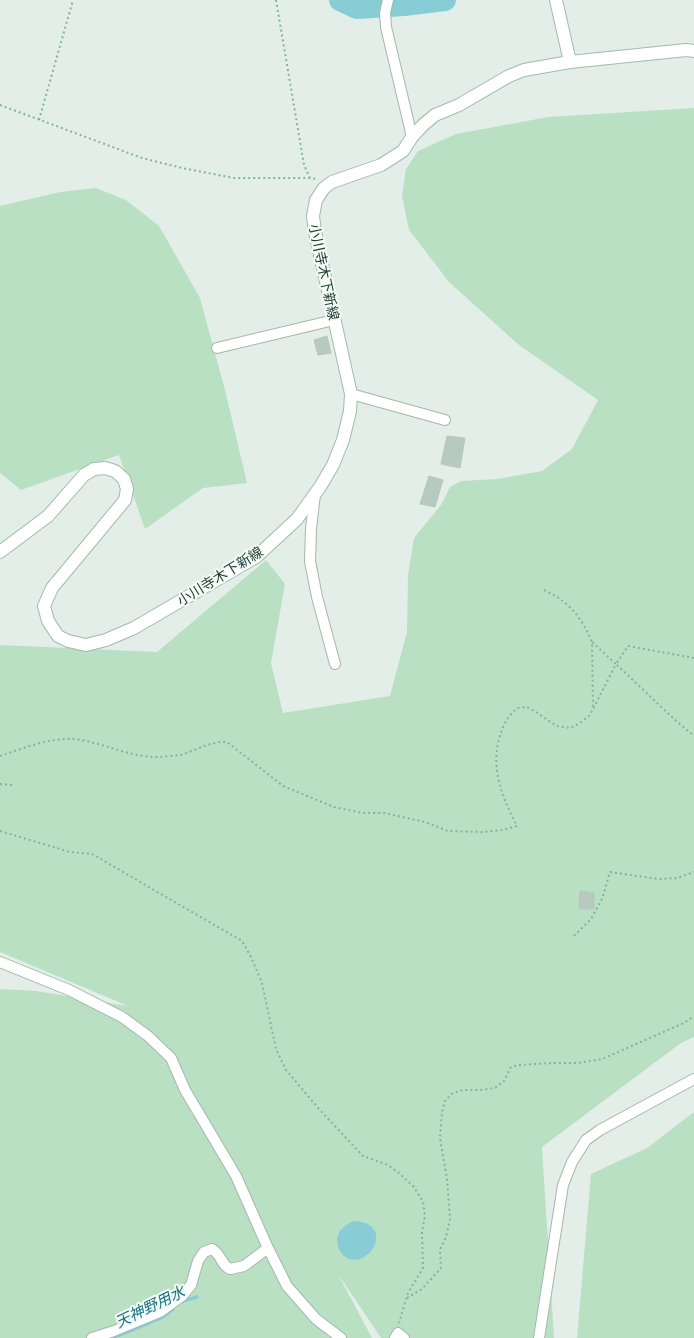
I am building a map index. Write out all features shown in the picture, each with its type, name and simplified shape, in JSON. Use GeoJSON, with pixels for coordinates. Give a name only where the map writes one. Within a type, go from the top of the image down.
{"type":"FeatureCollection","features":[{"type":"Feature","properties":{"kind":"main road"},"geometry":{"type":"LineString","coordinates":[[556,0],[570,62]]}},
{"type":"Feature","properties":{"kind":"main road","name":"小川寺木下新線"},"geometry":{"type":"LineString","coordinates":[[0,552],[48,516],[84,475],[94,469],[105,468],[115,471],[124,479],[127,489],[125,500],[52,588],[44,606],[48,621],[58,636],[68,641],[86,645],[106,640],[134,628],[256,557],[297,520],[315,494],[333,465],[343,440],[350,411],[351,394],[314,232],[313,216],[316,200],[324,188],[332,182],[381,165],[403,151],[422,125],[435,115],[459,105],[509,76],[524,70],[570,62],[686,50],[694,52]]}},
{"type":"Feature","properties":{"kind":"street"},"geometry":{"type":"LineString","coordinates":[[388,0],[385,13],[386,27],[412,137]]}},
{"type":"Feature","properties":{"kind":"street"},"geometry":{"type":"LineString","coordinates":[[218,348],[334,320]]}},
{"type":"Feature","properties":{"kind":"street"},"geometry":{"type":"LineString","coordinates":[[351,394],[445,420]]}},
{"type":"Feature","properties":{"kind":"street"},"geometry":{"type":"LineString","coordinates":[[315,494],[311,529],[310,561],[317,597],[335,664]]}},
{"type":"Feature","properties":{"kind":"street"},"geometry":{"type":"LineString","coordinates":[[0,962],[69,990],[122,1018],[148,1036],[171,1058],[185,1090],[236,1176],[268,1248],[287,1286],[316,1319],[341,1338]]}},
{"type":"Feature","properties":{"kind":"street"},"geometry":{"type":"LineString","coordinates":[[539,1338],[563,1185],[572,1162],[586,1140],[600,1130],[694,1079]]}},
{"type":"Feature","properties":{"kind":"street"},"geometry":{"type":"LineString","coordinates":[[92,1338],[114,1331],[160,1312],[182,1296],[191,1285],[198,1261],[204,1252],[212,1249],[218,1252],[226,1267],[230,1269],[244,1266],[268,1248]]}},
{"type":"Feature","properties":{"kind":"path"},"geometry":{"type":"LineString","coordinates":[[39,120],[73,0]]}},
{"type":"Feature","properties":{"kind":"path"},"geometry":{"type":"LineString","coordinates":[[276,0],[304,165],[310,178]]}},
{"type":"Feature","properties":{"kind":"path"},"geometry":{"type":"LineString","coordinates":[[0,105],[142,158],[182,168],[234,178],[310,178],[332,182]]}},
{"type":"Feature","properties":{"kind":"path"},"geometry":{"type":"LineString","coordinates":[[544,590],[557,596],[579,616],[592,642],[593,708]]}},
{"type":"Feature","properties":{"kind":"path"},"geometry":{"type":"LineString","coordinates":[[592,642],[694,736]]}},
{"type":"Feature","properties":{"kind":"path"},"geometry":{"type":"LineString","coordinates":[[0,756],[52,740],[69,739],[85,741],[143,756],[158,757],[179,755],[219,742],[227,742],[282,786],[334,807],[363,813],[384,813],[425,822],[448,831],[483,832],[503,830],[517,826],[500,790],[496,758],[501,730],[506,720],[517,708],[527,707],[557,726],[571,728],[590,716],[616,664],[628,646],[694,658]]}},
{"type":"Feature","properties":{"kind":"path"},"geometry":{"type":"LineString","coordinates":[[0,784],[12,785]]}},
{"type":"Feature","properties":{"kind":"path"},"geometry":{"type":"LineString","coordinates":[[0,831],[70,852],[92,854],[242,941],[251,957],[262,983],[276,1049],[286,1070],[319,1109],[363,1156],[388,1166],[399,1173],[414,1186],[423,1202],[425,1216],[422,1232],[423,1268],[406,1298],[399,1320],[399,1336]]}},
{"type":"Feature","properties":{"kind":"path"},"geometry":{"type":"LineString","coordinates":[[574,936],[591,919],[602,899],[610,872],[658,879],[677,878],[694,872]]}},
{"type":"Feature","properties":{"kind":"path"},"geometry":{"type":"LineString","coordinates":[[406,1298],[422,1289],[441,1268],[440,1250],[446,1237],[450,1219],[447,1179],[440,1138],[442,1112],[445,1100],[451,1094],[463,1090],[495,1088],[504,1081],[511,1067],[520,1065],[578,1063],[602,1060],[684,1023],[694,1016]]}},
{"type":"Feature","properties":{"kind":"green space"},"geometry":{"type":"Polygon","coordinates":[[[694,108],[694,1037],[681,1043],[542,1147],[554,1338],[381,1338],[338,1274],[372,1338],[0,1338],[0,989],[36,991],[128,1006],[0,952],[0,645],[157,652],[266,560],[285,584],[271,663],[283,713],[390,696],[407,632],[408,575],[414,538],[441,505],[450,487],[461,481],[497,479],[542,471],[572,449],[598,400],[519,345],[449,282],[409,230],[402,196],[406,169],[418,151],[456,134],[548,117],[694,108]]]}},
{"type":"Feature","properties":{"kind":"green space"},"geometry":{"type":"Polygon","coordinates":[[[96,188],[126,200],[159,226],[200,298],[225,390],[247,483],[203,488],[145,529],[119,455],[21,490],[0,473],[0,206],[60,192],[96,188]]]}},
{"type":"Feature","properties":{"kind":"green space"},"geometry":{"type":"Polygon","coordinates":[[[694,1112],[694,1338],[577,1338],[591,1174],[647,1148],[694,1112]]]}},
{"type":"Feature","properties":{"kind":"water"},"geometry":{"type":"Polygon","coordinates":[[[353,1221],[367,1224],[374,1229],[376,1237],[374,1246],[369,1253],[362,1258],[353,1260],[342,1254],[337,1242],[340,1231],[353,1221]]]}},
{"type":"Feature","properties":{"kind":"building"},"geometry":{"type":"Polygon","coordinates":[[[327,336],[331,353],[318,355],[314,340],[327,336]]]}},
{"type":"Feature","properties":{"kind":"building"},"geometry":{"type":"Polygon","coordinates":[[[447,436],[465,438],[460,468],[441,464],[447,436]]]}},
{"type":"Feature","properties":{"kind":"building"},"geometry":{"type":"Polygon","coordinates":[[[429,476],[443,480],[435,507],[420,504],[429,476]]]}},
{"type":"Feature","properties":{"kind":"building"},"geometry":{"type":"Polygon","coordinates":[[[580,891],[594,893],[594,909],[579,909],[580,891]]]}},
{"type":"Feature","properties":{"kind":"waterway"},"geometry":{"type":"LineString","coordinates":[[340,0],[357,8],[404,5],[445,0]]}},
{"type":"Feature","properties":{"kind":"waterway","name":"天神野用水"},"geometry":{"type":"LineString","coordinates":[[181,1302],[197,1297]]}},
{"type":"Feature","properties":{"kind":"waterway","name":"天神野用水"},"geometry":{"type":"LineString","coordinates":[[113,1338],[161,1318],[173,1309]]}}]}
